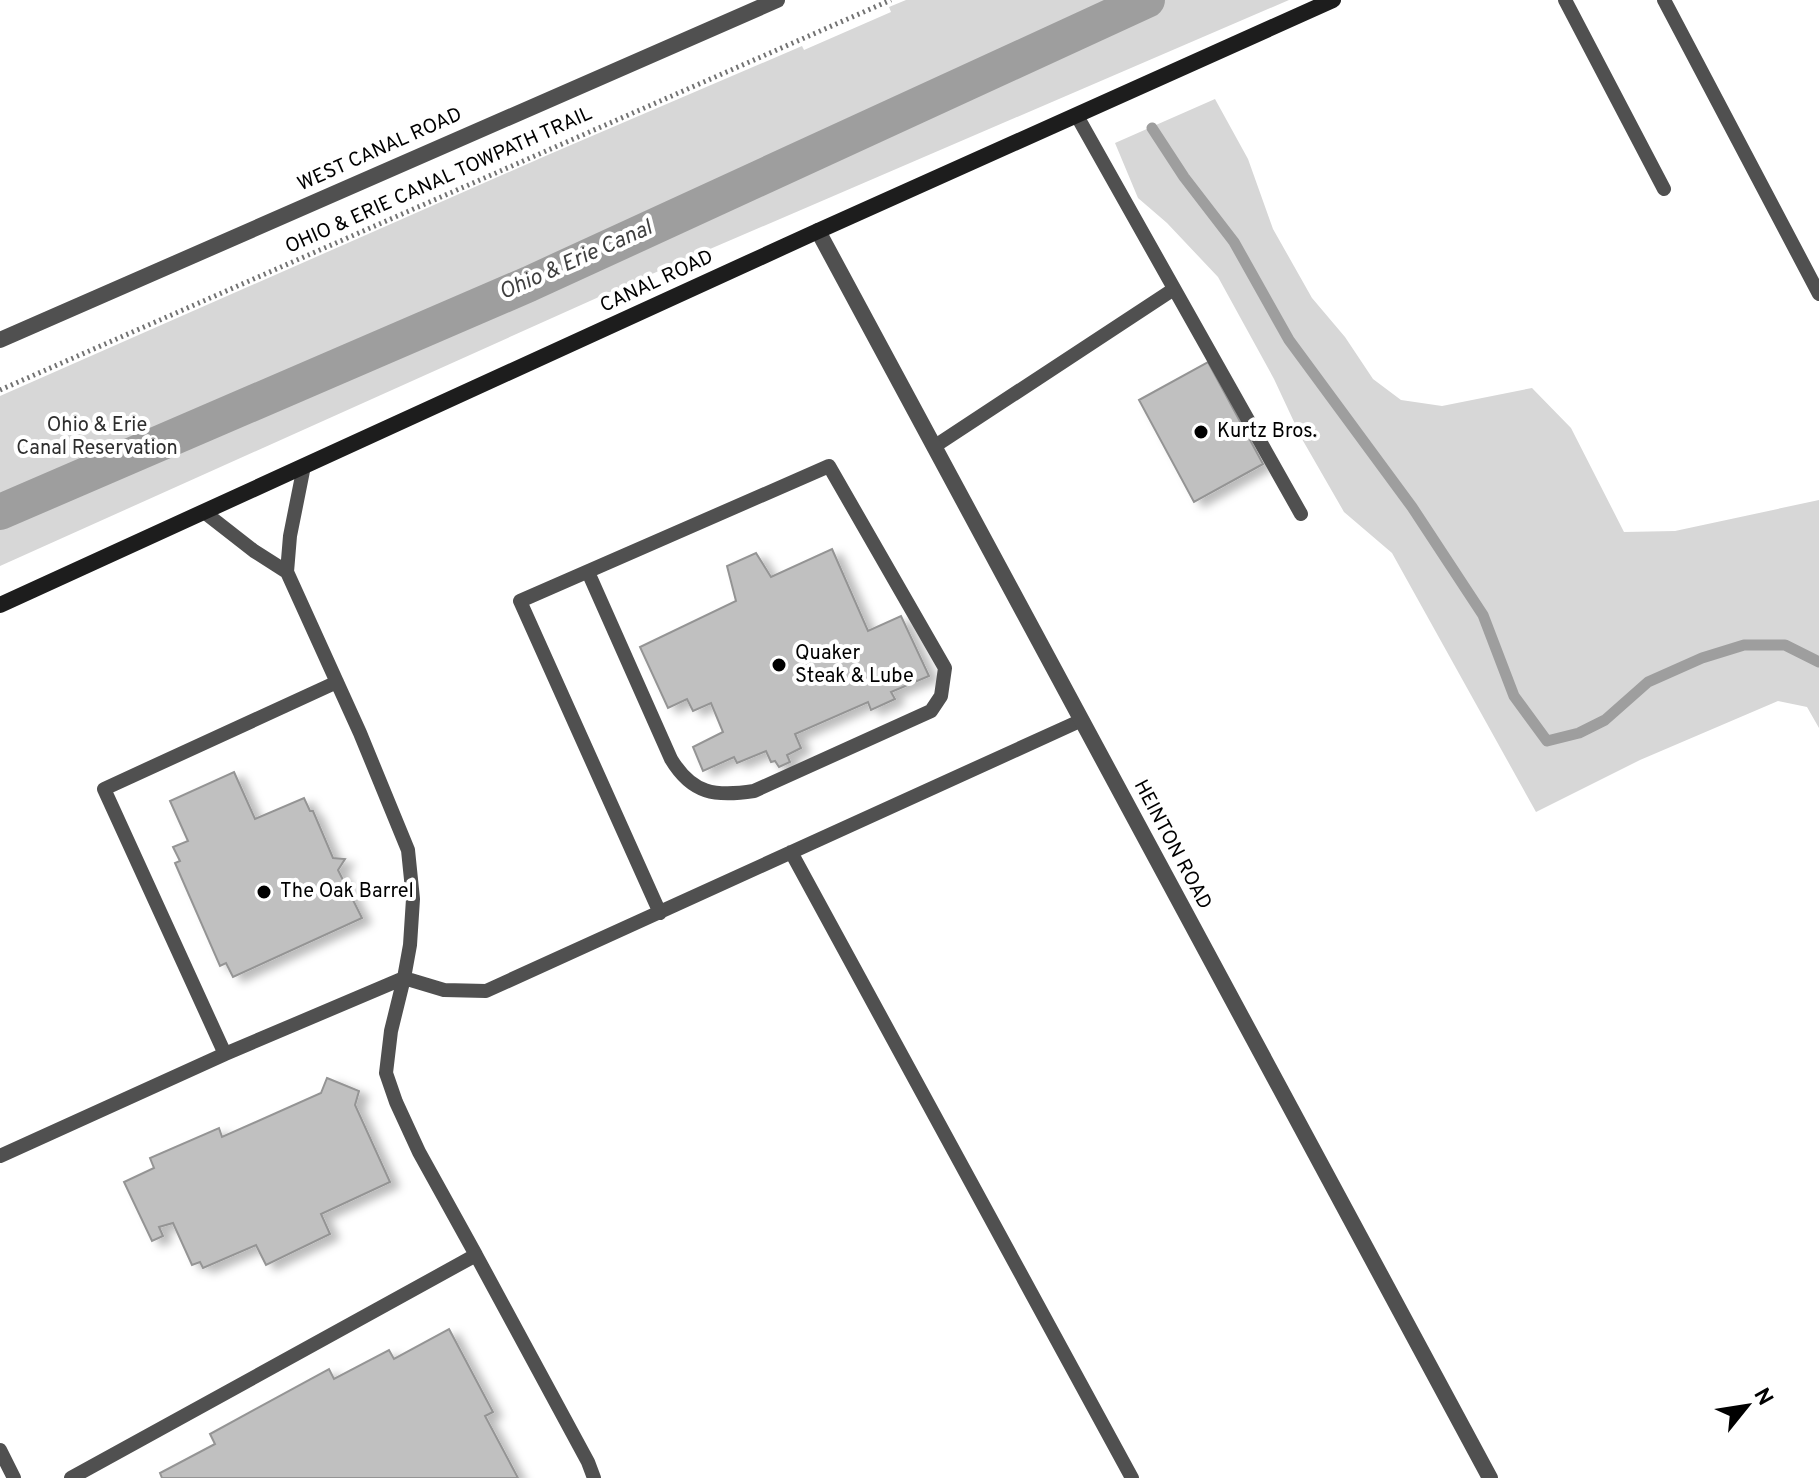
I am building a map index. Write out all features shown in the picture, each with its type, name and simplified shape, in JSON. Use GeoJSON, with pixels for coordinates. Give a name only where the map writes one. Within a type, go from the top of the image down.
{"type":"FeatureCollection","features":[{"type":"Feature","properties":{"kind":"main road","name":"CANAL ROAD"},"geometry":{"type":"LineString","coordinates":[[0,605],[818,231],[1333,0]]}},
{"type":"Feature","properties":{"kind":"street","name":"WEST CANAL ROAD"},"geometry":{"type":"LineString","coordinates":[[0,340],[777,0]]}},
{"type":"Feature","properties":{"kind":"street","name":"HEINTON ROAD"},"geometry":{"type":"LineString","coordinates":[[818,231],[1490,1478]]}},
{"type":"Feature","properties":{"kind":"lane"},"geometry":{"type":"LineString","coordinates":[[1565,0],[1664,189]]}},
{"type":"Feature","properties":{"kind":"lane"},"geometry":{"type":"LineString","coordinates":[[1664,0],[1819,294]]}},
{"type":"Feature","properties":{"kind":"lane"},"geometry":{"type":"LineString","coordinates":[[1077,116],[1301,514]]}},
{"type":"Feature","properties":{"kind":"lane"},"geometry":{"type":"LineString","coordinates":[[935,446],[1174,289]]}},
{"type":"Feature","properties":{"kind":"lane"},"geometry":{"type":"LineString","coordinates":[[304,466],[290,536],[287,572],[408,850],[413,899],[410,945],[389,1042],[386,1073],[423,1160],[594,1478]]}},
{"type":"Feature","properties":{"kind":"lane"},"geometry":{"type":"LineString","coordinates":[[588,572],[671,759],[680,774],[696,787],[732,794],[754,791],[931,711],[941,696],[945,668],[829,466],[520,601],[660,913]]}},
{"type":"Feature","properties":{"kind":"lane"},"geometry":{"type":"LineString","coordinates":[[204,512],[287,572]]}},
{"type":"Feature","properties":{"kind":"lane"},"geometry":{"type":"LineString","coordinates":[[225,1054],[104,789],[337,682]]}},
{"type":"Feature","properties":{"kind":"lane"},"geometry":{"type":"LineString","coordinates":[[0,1156],[225,1054],[404,978],[444,990],[486,991],[1082,720]]}},
{"type":"Feature","properties":{"kind":"lane"},"geometry":{"type":"LineString","coordinates":[[791,852],[1132,1478]]}},
{"type":"Feature","properties":{"kind":"lane"},"geometry":{"type":"LineString","coordinates":[[71,1478],[476,1255]]}},
{"type":"Feature","properties":{"kind":"lane"},"geometry":{"type":"LineString","coordinates":[[0,1450],[14,1478]]}},
{"type":"Feature","properties":{"kind":"path","name":"OHIO & ERIE CANAL TOWPATH TRAIL"},"geometry":{"type":"LineString","coordinates":[[0,390],[891,0]]}},
{"type":"Feature","properties":{"kind":"green space","name":"Ohio & Erie Canal Reservation"},"geometry":{"type":"Polygon","coordinates":[[[906,0],[1289,0],[610,292],[0,566],[0,396],[550,154],[802,46],[804,50],[891,12],[889,7],[906,0]]]}},
{"type":"Feature","properties":{"kind":"green space"},"geometry":{"type":"Polygon","coordinates":[[[1215,99],[1248,159],[1273,229],[1312,298],[1345,337],[1373,379],[1401,400],[1442,406],[1532,388],[1571,428],[1624,532],[1675,531],[1819,500],[1819,728],[1807,707],[1778,701],[1640,760],[1536,812],[1392,553],[1344,512],[1302,439],[1274,379],[1218,277],[1167,223],[1138,198],[1115,143],[1215,99]]]}},
{"type":"Feature","properties":{"kind":"building","name":"Kurtz Bros."},"geometry":{"type":"Polygon","coordinates":[[[1208,362],[1263,464],[1194,502],[1139,400],[1208,362]]]}},
{"type":"Feature","properties":{"kind":"building"},"geometry":{"type":"Polygon","coordinates":[[[832,549],[868,631],[901,616],[929,676],[891,692],[895,699],[871,710],[868,702],[795,734],[801,748],[787,755],[790,762],[779,767],[775,761],[771,762],[766,751],[737,763],[734,757],[703,771],[693,747],[723,732],[711,703],[693,711],[687,699],[668,708],[640,647],[736,601],[727,566],[756,553],[771,577],[832,549]]]}},
{"type":"Feature","properties":{"kind":"building"},"geometry":{"type":"Polygon","coordinates":[[[234,772],[255,819],[304,798],[310,811],[313,811],[333,858],[345,859],[338,870],[362,918],[233,977],[226,963],[220,966],[175,863],[180,861],[173,847],[188,841],[170,801],[234,772]]]}},
{"type":"Feature","properties":{"kind":"building"},"geometry":{"type":"Polygon","coordinates":[[[327,1078],[359,1091],[355,1105],[390,1182],[321,1214],[330,1234],[266,1265],[256,1245],[203,1268],[200,1262],[192,1265],[173,1223],[159,1227],[163,1236],[152,1241],[124,1182],[154,1168],[150,1158],[219,1128],[222,1137],[321,1093],[327,1078]]]}},
{"type":"Feature","properties":{"kind":"building"},"geometry":{"type":"Polygon","coordinates":[[[449,1329],[493,1412],[485,1416],[518,1478],[162,1478],[160,1473],[215,1444],[210,1434],[329,1369],[334,1379],[389,1350],[394,1359],[449,1329]]]}},
{"type":"Feature","properties":{"kind":"waterway","name":"Ohio & Erie Canal"},"geometry":{"type":"LineString","coordinates":[[0,512],[529,284],[1147,0]]}},
{"type":"Feature","properties":{"kind":"waterway"},"geometry":{"type":"LineString","coordinates":[[1152,128],[1184,177],[1234,242],[1289,340],[1412,507],[1483,615],[1514,696],[1547,741],[1579,733],[1605,720],[1648,682],[1702,658],[1744,645],[1785,645],[1819,662]]}},
{"type":"Feature","properties":{"kind":"place","name":"Kurtz Bros."},"geometry":{"type":"Point","coordinates":[1201,432]}},
{"type":"Feature","properties":{"kind":"place","name":"Quaker Steak & Lube"},"geometry":{"type":"Point","coordinates":[779,665]}},
{"type":"Feature","properties":{"kind":"place","name":"The Oak Barrel"},"geometry":{"type":"Point","coordinates":[264,892]}}]}
